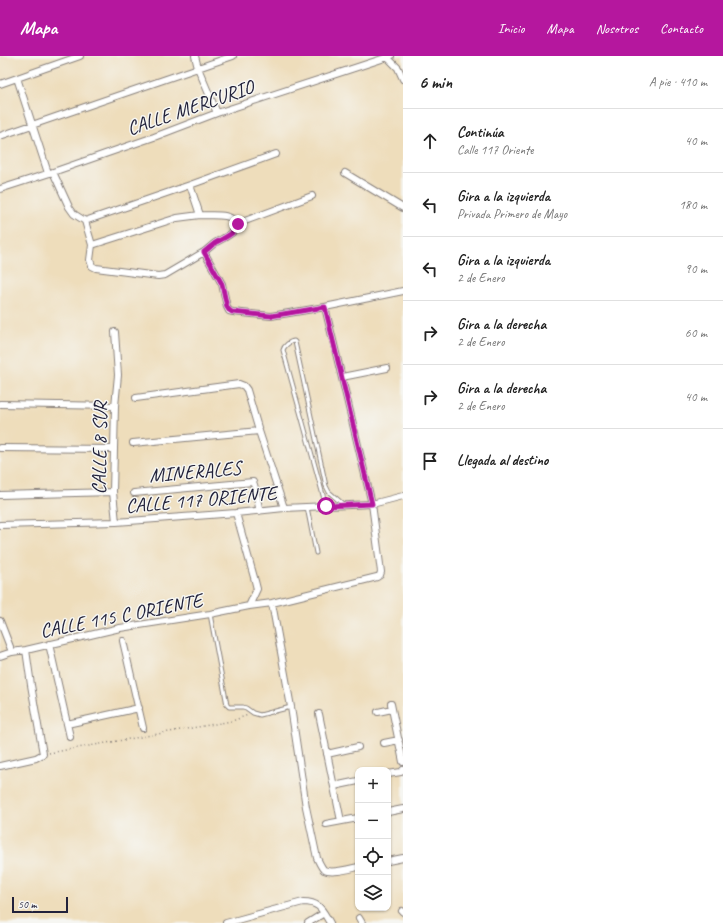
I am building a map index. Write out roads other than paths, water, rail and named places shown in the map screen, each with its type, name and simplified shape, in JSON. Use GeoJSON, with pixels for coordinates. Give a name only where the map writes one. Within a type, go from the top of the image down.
{"type":"FeatureCollection","features":[{"type":"Feature","properties":{"kind":"street"},"geometry":{"type":"LineString","coordinates":[[0,84],[80,56]]}},
{"type":"Feature","properties":{"kind":"street"},"geometry":{"type":"LineString","coordinates":[[195,56],[198,68],[217,114]]}},
{"type":"Feature","properties":{"kind":"street"},"geometry":{"type":"LineString","coordinates":[[0,136],[233,56]]}},
{"type":"Feature","properties":{"kind":"street"},"geometry":{"type":"LineString","coordinates":[[388,57],[398,68],[403,79]]}},
{"type":"Feature","properties":{"kind":"street","name":"CALLE MERCURIO"},"geometry":{"type":"LineString","coordinates":[[0,189],[388,57]]}},
{"type":"Feature","properties":{"kind":"street"},"geometry":{"type":"LineString","coordinates":[[17,78],[51,172],[74,214],[85,221],[92,244],[90,260],[92,266],[96,268],[158,276],[165,275],[232,234],[238,224],[312,196]]}},
{"type":"Feature","properties":{"kind":"street"},"geometry":{"type":"LineString","coordinates":[[85,221],[276,154]]}},
{"type":"Feature","properties":{"kind":"street"},"geometry":{"type":"LineString","coordinates":[[345,173],[403,208]]}},
{"type":"Feature","properties":{"kind":"street"},"geometry":{"type":"LineString","coordinates":[[190,185],[200,215]]}},
{"type":"Feature","properties":{"kind":"street"},"geometry":{"type":"LineString","coordinates":[[92,244],[178,218],[200,215],[230,217],[238,224]]}},
{"type":"Feature","properties":{"kind":"street"},"geometry":{"type":"LineString","coordinates":[[204,252],[222,284],[227,307],[232,312],[271,316],[325,307],[403,291]]}},
{"type":"Feature","properties":{"kind":"street"},"geometry":{"type":"LineString","coordinates":[[325,307],[372,504]]}},
{"type":"Feature","properties":{"kind":"street","name":"CALLE 8 SUR"},"geometry":{"type":"LineString","coordinates":[[115,332],[118,375],[115,406],[112,492],[116,522]]}},
{"type":"Feature","properties":{"kind":"street"},"geometry":{"type":"LineString","coordinates":[[342,378],[387,368]]}},
{"type":"Feature","properties":{"kind":"street"},"geometry":{"type":"LineString","coordinates":[[136,398],[239,384],[244,386],[247,390],[284,508]]}},
{"type":"Feature","properties":{"kind":"street"},"geometry":{"type":"LineString","coordinates":[[0,404],[115,406]]}},
{"type":"Feature","properties":{"kind":"street"},"geometry":{"type":"LineString","coordinates":[[133,443],[260,431]]}},
{"type":"Feature","properties":{"kind":"street"},"geometry":{"type":"LineString","coordinates":[[0,448],[114,449]]}},
{"type":"Feature","properties":{"kind":"street","name":"MINERALES"},"geometry":{"type":"LineString","coordinates":[[134,493],[253,482],[260,511]]}},
{"type":"Feature","properties":{"kind":"street"},"geometry":{"type":"LineString","coordinates":[[0,494],[112,492]]}},
{"type":"Feature","properties":{"kind":"street","name":"CALLE 117 ORIENTE"},"geometry":{"type":"LineString","coordinates":[[0,525],[116,522],[284,508],[372,504],[403,496]]}},
{"type":"Feature","properties":{"kind":"street","name":"CALLE 115 C ORIENTE"},"geometry":{"type":"LineString","coordinates":[[0,656],[120,628],[272,603],[380,576],[381,572],[372,504]]}},
{"type":"Feature","properties":{"kind":"street"},"geometry":{"type":"LineString","coordinates":[[236,513],[256,580],[257,589],[249,606]]}},
{"type":"Feature","properties":{"kind":"street"},"geometry":{"type":"LineString","coordinates":[[272,603],[291,707],[306,807],[317,858],[320,865],[328,871],[335,872],[355,868]]}},
{"type":"Feature","properties":{"kind":"street"},"geometry":{"type":"LineString","coordinates":[[0,621],[12,652]]}},
{"type":"Feature","properties":{"kind":"street"},"geometry":{"type":"LineString","coordinates":[[123,641],[143,728]]}},
{"type":"Feature","properties":{"kind":"street"},"geometry":{"type":"LineString","coordinates":[[49,644],[70,737]]}},
{"type":"Feature","properties":{"kind":"street"},"geometry":{"type":"LineString","coordinates":[[0,766],[36,758],[42,754],[26,650]]}},
{"type":"Feature","properties":{"kind":"street"},"geometry":{"type":"LineString","coordinates":[[378,712],[392,707],[403,762]]}},
{"type":"Feature","properties":{"kind":"street"},"geometry":{"type":"LineString","coordinates":[[67,724],[138,708]]}},
{"type":"Feature","properties":{"kind":"street"},"geometry":{"type":"LineString","coordinates":[[319,714],[340,821]]}},
{"type":"Feature","properties":{"kind":"street"},"geometry":{"type":"LineString","coordinates":[[384,743],[398,740]]}},
{"type":"Feature","properties":{"kind":"street"},"geometry":{"type":"LineString","coordinates":[[327,754],[358,747]]}},
{"type":"Feature","properties":{"kind":"street"},"geometry":{"type":"LineString","coordinates":[[391,774],[401,772],[403,770]]}},
{"type":"Feature","properties":{"kind":"street"},"geometry":{"type":"LineString","coordinates":[[334,786],[355,782]]}},
{"type":"Feature","properties":{"kind":"street"},"geometry":{"type":"LineString","coordinates":[[391,811],[403,809]]}},
{"type":"Feature","properties":{"kind":"street"},"geometry":{"type":"LineString","coordinates":[[326,824],[355,818]]}},
{"type":"Feature","properties":{"kind":"street"},"geometry":{"type":"LineString","coordinates":[[391,860],[403,858]]}},
{"type":"Feature","properties":{"kind":"street"},"geometry":{"type":"LineString","coordinates":[[226,923],[303,902],[311,902],[318,905],[330,923]]}},
{"type":"Feature","properties":{"kind":"street"},"geometry":{"type":"LineString","coordinates":[[308,923],[324,913]]}},
{"type":"Feature","properties":{"kind":"lane"},"geometry":{"type":"LineString","coordinates":[[326,506],[283,350],[285,346],[294,340],[327,489],[344,505]]}},
{"type":"Feature","properties":{"kind":"lane"},"geometry":{"type":"LineString","coordinates":[[298,402],[307,399]]}},
{"type":"Feature","properties":{"kind":"lane"},"geometry":{"type":"LineString","coordinates":[[311,449],[318,448]]}},
{"type":"Feature","properties":{"kind":"lane"},"geometry":{"type":"LineString","coordinates":[[307,507],[316,553]]}},
{"type":"Feature","properties":{"kind":"lane"},"geometry":{"type":"LineString","coordinates":[[210,614],[227,705],[229,707],[243,707],[253,714],[260,715],[291,707]]}}]}
